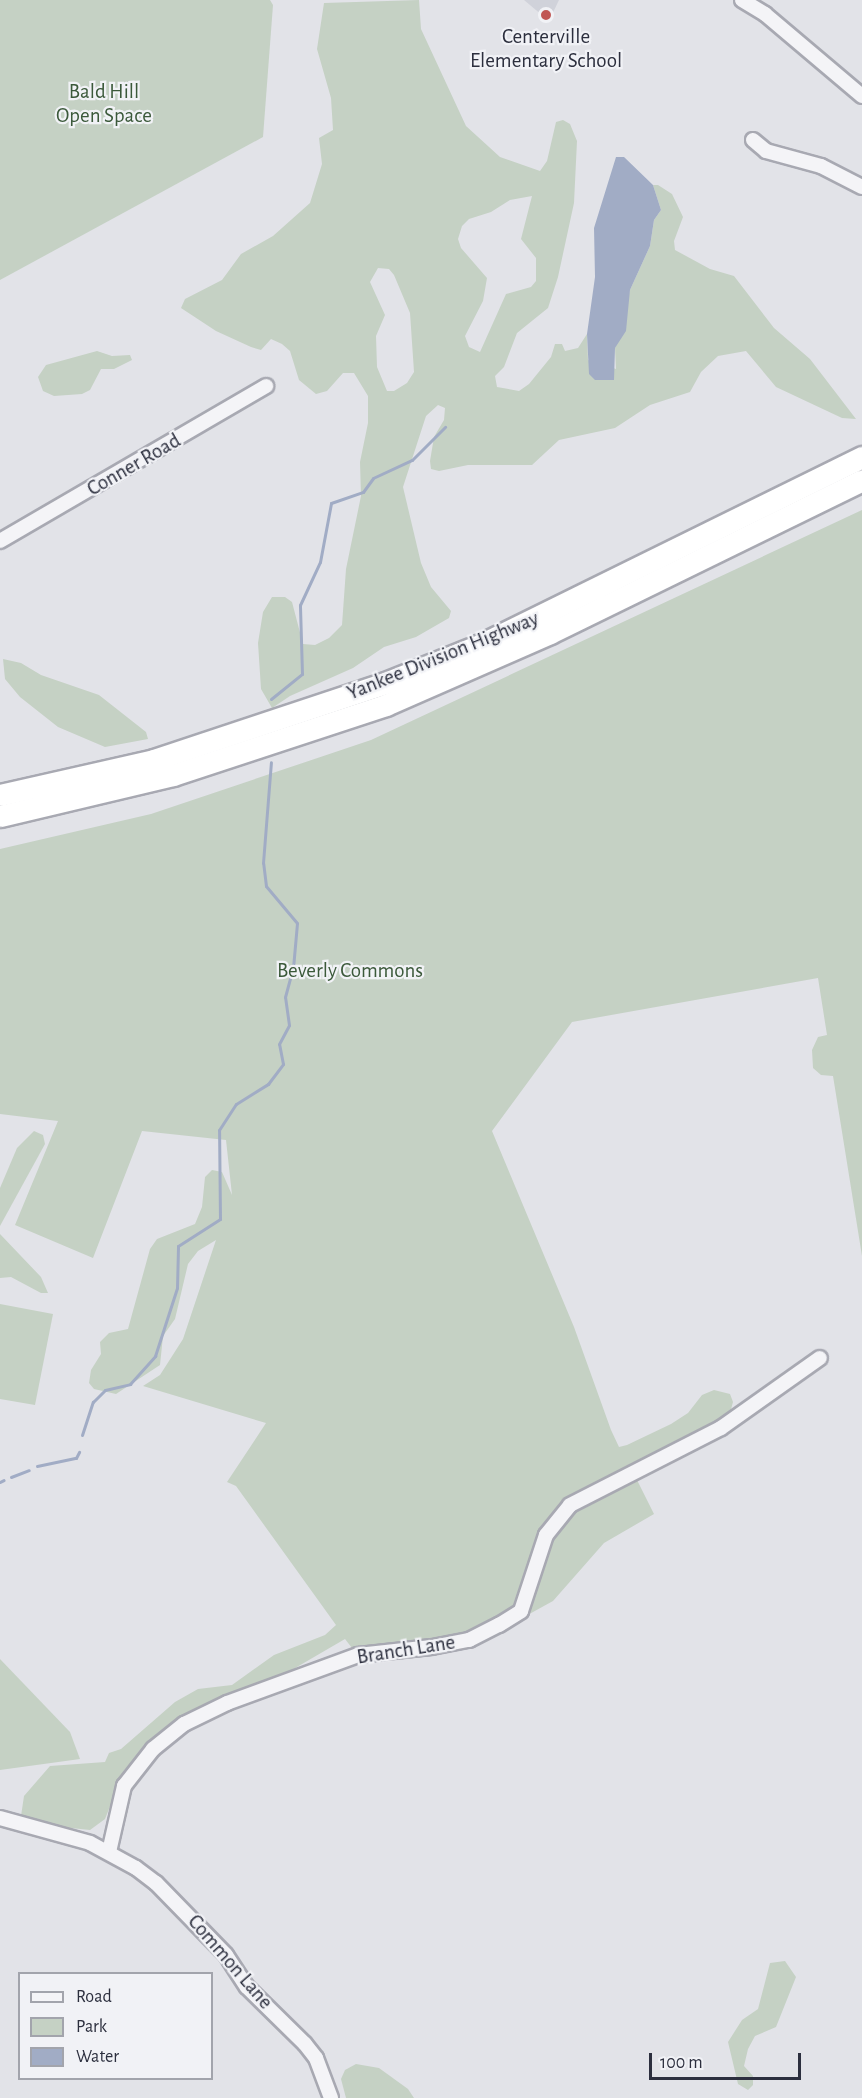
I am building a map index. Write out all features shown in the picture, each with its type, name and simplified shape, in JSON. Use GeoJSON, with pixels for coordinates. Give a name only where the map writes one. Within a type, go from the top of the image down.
{"type":"FeatureCollection","features":[{"type":"Feature","properties":{"kind":"highway","name":"Yankee Division Highway"},"geometry":{"type":"LineString","coordinates":[[0,795],[165,757],[396,679],[480,645],[862,457]]}},
{"type":"Feature","properties":{"kind":"highway","name":"Yankee Division Highway"},"geometry":{"type":"LineString","coordinates":[[0,816],[173,775],[386,705],[550,633],[862,480]]}},
{"type":"Feature","properties":{"kind":"street"},"geometry":{"type":"LineString","coordinates":[[742,0],[765,14],[862,96]]}},
{"type":"Feature","properties":{"kind":"street"},"geometry":{"type":"LineString","coordinates":[[753,140],[766,151],[821,166],[862,187]]}},
{"type":"Feature","properties":{"kind":"street","name":"Conner Road"},"geometry":{"type":"LineString","coordinates":[[0,541],[267,386]]}},
{"type":"Feature","properties":{"kind":"street","name":"Branch Lane"},"geometry":{"type":"LineString","coordinates":[[109,1852],[124,1786],[153,1749],[184,1724],[227,1703],[357,1655],[432,1647],[469,1640],[499,1625],[522,1611],[546,1535],[570,1505],[702,1439],[820,1358]]}},
{"type":"Feature","properties":{"kind":"street","name":"Common Lane"},"geometry":{"type":"LineString","coordinates":[[0,1818],[64,1833],[109,1852],[136,1868],[187,1912],[226,1955],[247,1987],[290,2026],[316,2058],[331,2098]]}},
{"type":"Feature","properties":{"kind":"shaded area","name":"Centerville Elementary School"},"geometry":{"type":"Polygon","coordinates":[[[524,0],[559,0],[549,21],[524,0]]]}},
{"type":"Feature","properties":{"kind":"green space","name":"Bald Hill Open Space"},"geometry":{"type":"Polygon","coordinates":[[[0,0],[270,0],[273,5],[263,137],[0,280],[0,0]]]}},
{"type":"Feature","properties":{"kind":"green space"},"geometry":{"type":"Polygon","coordinates":[[[419,0],[421,29],[466,126],[500,157],[540,171],[547,161],[556,122],[563,120],[570,124],[577,141],[574,203],[558,277],[548,308],[517,333],[504,367],[495,376],[497,387],[519,391],[529,384],[551,357],[555,344],[562,344],[565,351],[578,348],[587,334],[588,360],[616,369],[615,348],[630,290],[650,246],[654,220],[661,210],[653,185],[658,185],[672,194],[683,217],[674,241],[675,250],[710,269],[734,276],[774,328],[810,359],[856,419],[842,418],[776,387],[746,351],[718,356],[701,372],[690,392],[650,405],[615,428],[559,440],[532,465],[468,465],[439,471],[431,469],[430,461],[434,437],[444,420],[445,408],[438,405],[426,416],[403,487],[421,563],[431,587],[451,611],[449,618],[416,637],[384,647],[353,668],[290,696],[272,708],[261,689],[258,643],[263,612],[272,597],[285,597],[292,602],[303,644],[315,645],[329,638],[342,625],[346,569],[361,496],[360,462],[368,423],[368,396],[354,373],[343,373],[327,391],[316,394],[299,380],[290,351],[282,344],[271,339],[261,350],[251,347],[216,331],[181,308],[185,299],[222,280],[241,254],[273,236],[310,203],[322,164],[319,138],[333,130],[331,98],[317,49],[324,3],[419,0]],[[532,196],[510,200],[491,212],[469,219],[462,226],[458,239],[461,248],[487,278],[483,301],[465,336],[469,347],[480,352],[506,294],[531,287],[536,281],[536,258],[521,239],[532,196]],[[378,268],[370,282],[385,315],[376,336],[377,367],[387,391],[394,391],[407,383],[414,372],[410,313],[394,275],[389,269],[378,268]]]}},
{"type":"Feature","properties":{"kind":"green space"},"geometry":{"type":"Polygon","coordinates":[[[97,351],[112,356],[130,355],[132,360],[114,369],[101,369],[90,390],[82,394],[54,396],[43,391],[38,377],[46,365],[97,351]]]}},
{"type":"Feature","properties":{"kind":"green space","name":"Beverly Commons"},"geometry":{"type":"Polygon","coordinates":[[[862,510],[862,1256],[833,1076],[821,1075],[813,1068],[812,1050],[818,1037],[827,1035],[818,978],[572,1022],[492,1131],[574,1327],[611,1430],[619,1447],[627,1445],[671,1424],[688,1413],[702,1395],[714,1390],[730,1394],[733,1402],[730,1413],[717,1425],[635,1476],[654,1514],[604,1543],[553,1601],[491,1635],[352,1648],[345,1639],[278,1678],[192,1711],[141,1760],[125,1769],[105,1819],[90,1830],[42,1825],[21,1816],[24,1796],[50,1766],[105,1762],[109,1753],[121,1749],[175,1702],[198,1689],[232,1685],[274,1655],[325,1635],[336,1625],[236,1486],[227,1482],[266,1423],[143,1386],[160,1375],[183,1339],[216,1240],[198,1251],[188,1264],[175,1319],[163,1336],[160,1365],[116,1394],[94,1389],[89,1383],[91,1370],[101,1354],[100,1342],[109,1333],[128,1329],[150,1249],[157,1239],[195,1224],[202,1207],[205,1177],[212,1170],[222,1172],[232,1195],[226,1140],[142,1131],[93,1258],[15,1225],[58,1121],[0,1114],[0,849],[151,814],[371,740],[862,510]]]}},
{"type":"Feature","properties":{"kind":"green space"},"geometry":{"type":"Polygon","coordinates":[[[3,659],[21,663],[41,675],[99,695],[146,732],[148,739],[105,747],[58,727],[20,697],[5,679],[3,659]]]}},
{"type":"Feature","properties":{"kind":"green space"},"geometry":{"type":"Polygon","coordinates":[[[34,1131],[43,1135],[45,1144],[0,1226],[0,1188],[17,1148],[34,1131]]]}},
{"type":"Feature","properties":{"kind":"green space"},"geometry":{"type":"Polygon","coordinates":[[[0,1234],[41,1277],[48,1293],[41,1293],[11,1277],[0,1278],[0,1234]]]}},
{"type":"Feature","properties":{"kind":"green space"},"geometry":{"type":"Polygon","coordinates":[[[0,1304],[53,1314],[35,1405],[0,1399],[0,1304]]]}},
{"type":"Feature","properties":{"kind":"green space"},"geometry":{"type":"Polygon","coordinates":[[[0,1659],[70,1732],[80,1759],[0,1770],[0,1659]]]}},
{"type":"Feature","properties":{"kind":"green space"},"geometry":{"type":"Polygon","coordinates":[[[785,1961],[796,1977],[776,2027],[755,2036],[748,2049],[744,2066],[753,2076],[753,2085],[748,2090],[738,2084],[728,2042],[742,2020],[758,2009],[770,1963],[785,1961]]]}},
{"type":"Feature","properties":{"kind":"green space"},"geometry":{"type":"Polygon","coordinates":[[[356,2064],[379,2068],[408,2089],[414,2098],[346,2098],[341,2079],[345,2070],[356,2064]]]}},
{"type":"Feature","properties":{"kind":"water"},"geometry":{"type":"Polygon","coordinates":[[[616,157],[624,157],[653,185],[661,210],[654,220],[650,246],[630,290],[626,331],[615,348],[614,380],[595,380],[589,374],[587,334],[595,277],[594,228],[616,157]]]}},
{"type":"Feature","properties":{"kind":"waterway"},"geometry":{"type":"LineString","coordinates":[[271,699],[302,674],[300,605],[320,562],[331,503],[363,492],[373,478],[412,460],[445,427]]}},
{"type":"Feature","properties":{"kind":"waterway"},"geometry":{"type":"LineString","coordinates":[[82,1435],[93,1402],[105,1390],[130,1384],[155,1356],[177,1288],[178,1246],[220,1219],[219,1130],[236,1104],[268,1084],[283,1064],[279,1044],[289,1025],[285,997],[293,968],[297,923],[266,886],[263,863],[271,762]]}},
{"type":"Feature","properties":{"kind":"waterway"},"geometry":{"type":"LineString","coordinates":[[37,1466],[76,1458],[79,1452]]}},
{"type":"Feature","properties":{"kind":"waterway"},"geometry":{"type":"LineString","coordinates":[[11,1477],[29,1470]]}},
{"type":"Feature","properties":{"kind":"waterway"},"geometry":{"type":"LineString","coordinates":[[0,1482],[4,1480]]}},
{"type":"Feature","properties":{"kind":"place","name":"Centerville Elementary School"},"geometry":{"type":"Point","coordinates":[546,15]}}]}
